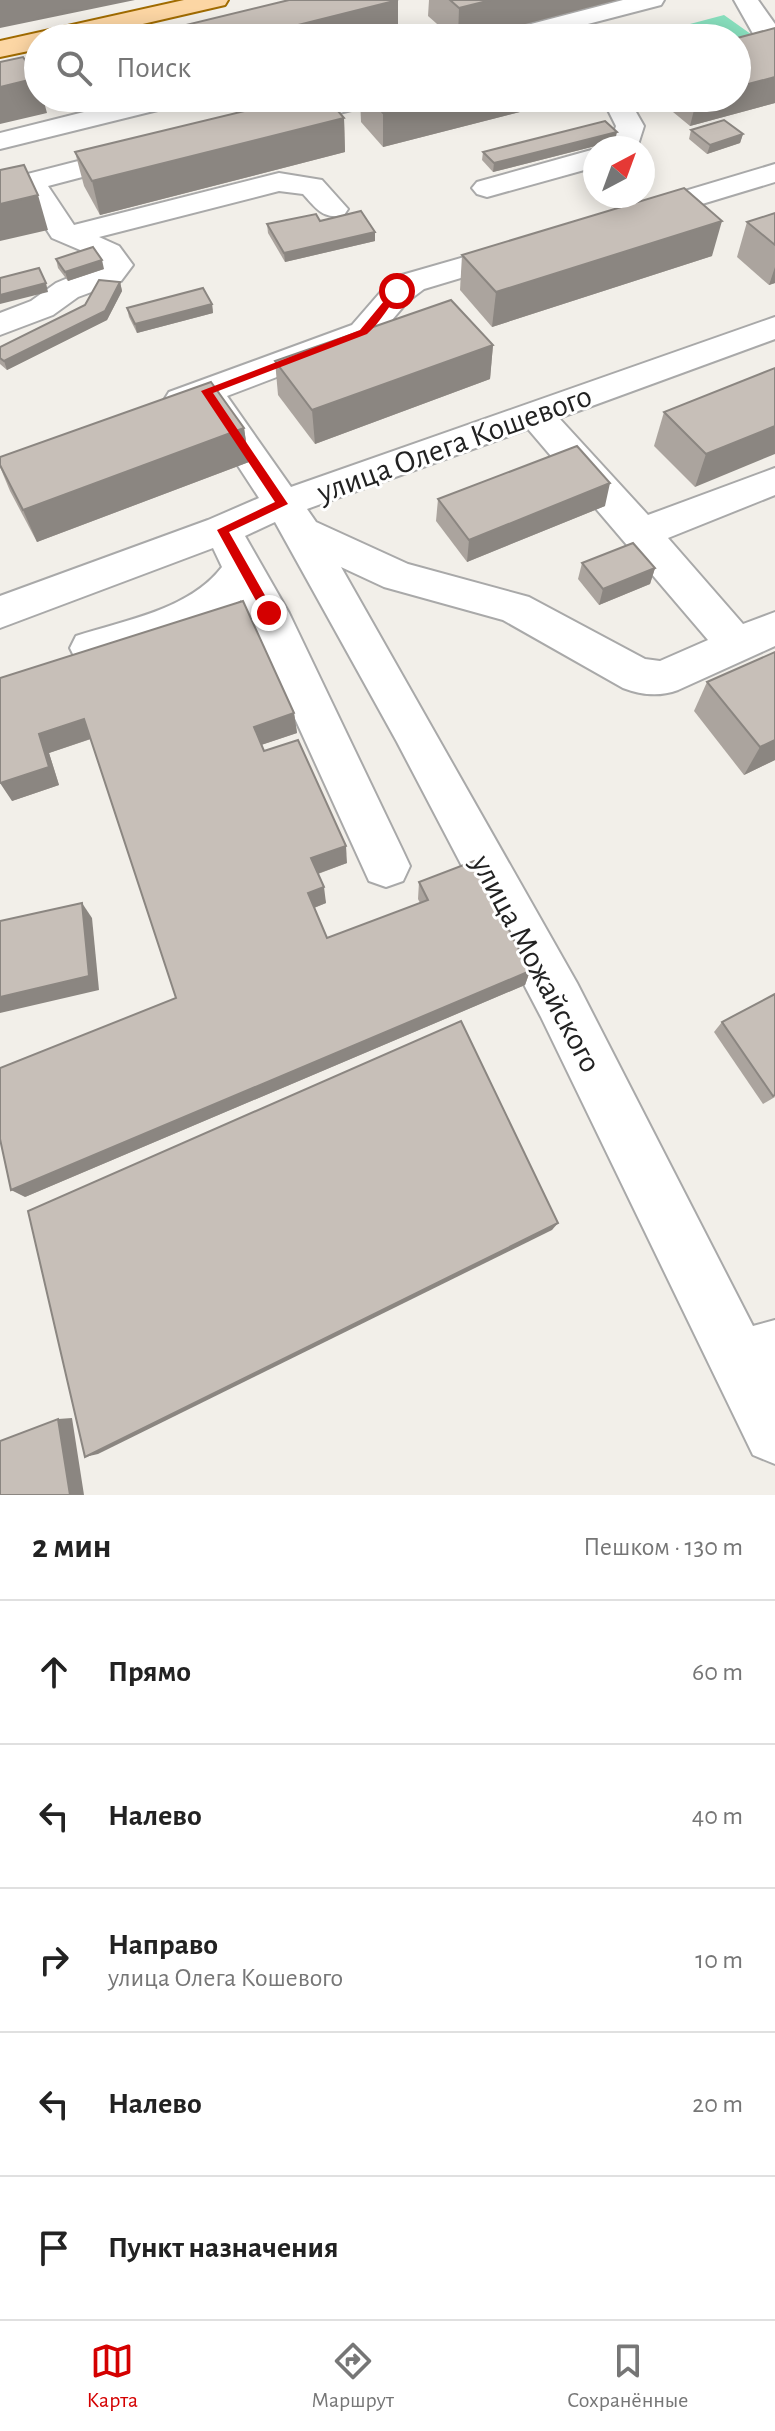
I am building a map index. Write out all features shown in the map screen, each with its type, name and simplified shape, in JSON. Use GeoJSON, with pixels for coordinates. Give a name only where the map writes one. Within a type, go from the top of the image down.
{"type":"FeatureCollection","features":[{"type":"Feature","properties":{"kind":"main road"},"geometry":{"type":"LineString","coordinates":[[111,24],[216,0]]}},
{"type":"Feature","properties":{"kind":"main road"},"geometry":{"type":"LineString","coordinates":[[0,49],[24,44]]}},
{"type":"Feature","properties":{"kind":"lane"},"geometry":{"type":"LineString","coordinates":[[559,24],[652,0]]}},
{"type":"Feature","properties":{"kind":"lane"},"geometry":{"type":"LineString","coordinates":[[751,49],[770,43],[755,2]]}},
{"type":"Feature","properties":{"kind":"lane"},"geometry":{"type":"LineString","coordinates":[[0,141],[76,112]]}},
{"type":"Feature","properties":{"kind":"lane"},"geometry":{"type":"LineString","coordinates":[[90,112],[119,158]]}},
{"type":"Feature","properties":{"kind":"lane"},"geometry":{"type":"LineString","coordinates":[[258,124],[308,112]]}},
{"type":"Feature","properties":{"kind":"lane"},"geometry":{"type":"LineString","coordinates":[[622,112],[630,126],[627,136]]}},
{"type":"Feature","properties":{"kind":"lane"},"geometry":{"type":"LineString","coordinates":[[0,190],[165,147]]}},
{"type":"Feature","properties":{"kind":"lane"},"geometry":{"type":"LineString","coordinates":[[487,188],[583,161]]}},
{"type":"Feature","properties":{"kind":"lane"},"geometry":{"type":"LineString","coordinates":[[609,223],[775,173]]}},
{"type":"Feature","properties":{"kind":"lane"},"geometry":{"type":"LineString","coordinates":[[69,235],[279,182],[312,186],[333,209]]}},
{"type":"Feature","properties":{"kind":"lane"},"geometry":{"type":"LineString","coordinates":[[0,325],[42,308],[67,290],[110,274],[117,265],[114,257],[97,245],[69,235],[57,223],[32,183]]}},
{"type":"Feature","properties":{"kind":"lane"},"geometry":{"type":"LineString","coordinates":[[147,412],[364,332],[376,321],[383,305],[397,291],[413,282],[549,241]]}},
{"type":"Feature","properties":{"kind":"lane","name":"улица Олега Кошевого"},"geometry":{"type":"LineString","coordinates":[[0,612],[222,530],[292,518],[536,415],[768,338]]}},
{"type":"Feature","properties":{"kind":"lane","name":"улица Можайского"},"geometry":{"type":"LineString","coordinates":[[206,391],[292,518],[756,1356],[775,1433]]}},
{"type":"Feature","properties":{"kind":"lane"},"geometry":{"type":"LineString","coordinates":[[536,415],[737,645]]}},
{"type":"Feature","properties":{"kind":"lane"},"geometry":{"type":"LineString","coordinates":[[641,533],[775,481]]}},
{"type":"Feature","properties":{"kind":"lane"},"geometry":{"type":"LineString","coordinates":[[292,518],[398,576],[515,608],[638,676],[663,678],[775,628]]}},
{"type":"Feature","properties":{"kind":"lane"},"geometry":{"type":"LineString","coordinates":[[222,530],[269,613],[386,866]]}},
{"type":"Feature","properties":{"kind":"lane"},"geometry":{"type":"LineString","coordinates":[[91,648],[218,600],[243,569]]}},
{"type":"Feature","properties":{"kind":"green space"},"geometry":{"type":"Polygon","coordinates":[[[724,15],[737,24],[690,24],[724,15]]]}},
{"type":"Feature","properties":{"kind":"green space"},"geometry":{"type":"Polygon","coordinates":[[[751,34],[762,42],[751,45],[751,34]]]}},
{"type":"Feature","properties":{"kind":"building"},"geometry":{"type":"Polygon","coordinates":[[[289,0],[398,0],[302,24],[190,24],[289,0]]]}},
{"type":"Feature","properties":{"kind":"building"},"geometry":{"type":"Polygon","coordinates":[[[450,0],[491,0],[459,8],[450,0]]]}},
{"type":"Feature","properties":{"kind":"building"},"geometry":{"type":"Polygon","coordinates":[[[775,28],[775,77],[751,83],[751,34],[775,28]]]}},
{"type":"Feature","properties":{"kind":"building"},"geometry":{"type":"Polygon","coordinates":[[[23,57],[24,81],[0,87],[0,62],[23,57]]]}},
{"type":"Feature","properties":{"kind":"building"},"geometry":{"type":"Polygon","coordinates":[[[240,112],[339,112],[344,118],[92,181],[75,152],[240,112]]]}},
{"type":"Feature","properties":{"kind":"building"},"geometry":{"type":"Polygon","coordinates":[[[724,120],[743,134],[710,145],[691,130],[724,120]]]}},
{"type":"Feature","properties":{"kind":"building"},"geometry":{"type":"Polygon","coordinates":[[[605,121],[617,132],[583,136],[583,141],[494,163],[483,152],[605,121]]]}},
{"type":"Feature","properties":{"kind":"building"},"geometry":{"type":"Polygon","coordinates":[[[24,165],[38,195],[0,204],[0,170],[24,165]]]}},
{"type":"Feature","properties":{"kind":"building"},"geometry":{"type":"Polygon","coordinates":[[[684,188],[722,221],[496,292],[462,255],[618,208],[655,208],[655,197],[684,188]]]}},
{"type":"Feature","properties":{"kind":"building"},"geometry":{"type":"Polygon","coordinates":[[[361,211],[375,232],[284,253],[267,224],[316,214],[320,221],[361,211]]]}},
{"type":"Feature","properties":{"kind":"building"},"geometry":{"type":"Polygon","coordinates":[[[775,213],[775,245],[747,222],[775,213]]]}},
{"type":"Feature","properties":{"kind":"building"},"geometry":{"type":"Polygon","coordinates":[[[93,247],[102,260],[65,272],[56,259],[93,247]]]}},
{"type":"Feature","properties":{"kind":"building"},"geometry":{"type":"Polygon","coordinates":[[[39,268],[46,283],[0,295],[0,278],[39,268]]]}},
{"type":"Feature","properties":{"kind":"building"},"geometry":{"type":"Polygon","coordinates":[[[99,280],[120,282],[105,311],[4,361],[0,358],[0,347],[85,305],[99,280]]]}},
{"type":"Feature","properties":{"kind":"building"},"geometry":{"type":"Polygon","coordinates":[[[203,288],[212,304],[135,324],[127,308],[203,288]]]}},
{"type":"Feature","properties":{"kind":"building"},"geometry":{"type":"Polygon","coordinates":[[[451,300],[493,345],[312,410],[275,361],[451,300]]]}},
{"type":"Feature","properties":{"kind":"building"},"geometry":{"type":"Polygon","coordinates":[[[775,368],[775,426],[706,454],[664,412],[775,368]]]}},
{"type":"Feature","properties":{"kind":"building"},"geometry":{"type":"Polygon","coordinates":[[[211,382],[244,428],[23,510],[0,465],[0,457],[211,382]]]}},
{"type":"Feature","properties":{"kind":"building"},"geometry":{"type":"Polygon","coordinates":[[[577,446],[610,483],[469,540],[438,499],[577,446]]]}},
{"type":"Feature","properties":{"kind":"building"},"geometry":{"type":"Polygon","coordinates":[[[633,543],[655,568],[603,589],[582,563],[633,543]]]}},
{"type":"Feature","properties":{"kind":"building"},"geometry":{"type":"Polygon","coordinates":[[[243,601],[294,713],[254,727],[264,751],[298,740],[346,846],[311,858],[324,887],[308,893],[327,938],[428,900],[419,882],[474,861],[530,971],[11,1190],[0,1139],[0,1068],[176,998],[84,719],[39,734],[49,767],[0,783],[0,678],[243,601]]]}},
{"type":"Feature","properties":{"kind":"building"},"geometry":{"type":"Polygon","coordinates":[[[775,652],[775,740],[760,747],[707,682],[775,652]]]}},
{"type":"Feature","properties":{"kind":"building"},"geometry":{"type":"Polygon","coordinates":[[[82,903],[89,976],[0,997],[0,921],[82,903]]]}},
{"type":"Feature","properties":{"kind":"building"},"geometry":{"type":"Polygon","coordinates":[[[775,994],[775,1095],[773,1096],[722,1022],[775,994]]]}},
{"type":"Feature","properties":{"kind":"building"},"geometry":{"type":"Polygon","coordinates":[[[461,1021],[558,1223],[85,1457],[28,1211],[461,1021]]]}},
{"type":"Feature","properties":{"kind":"building"},"geometry":{"type":"Polygon","coordinates":[[[58,1419],[70,1495],[0,1495],[0,1441],[58,1419]]]}},
{"type":"Feature","properties":{"kind":"route"},"geometry":{"type":"LineString","coordinates":[[269,613],[222,530],[282,504],[206,391],[364,332],[376,321],[383,305],[397,291]]}}]}
